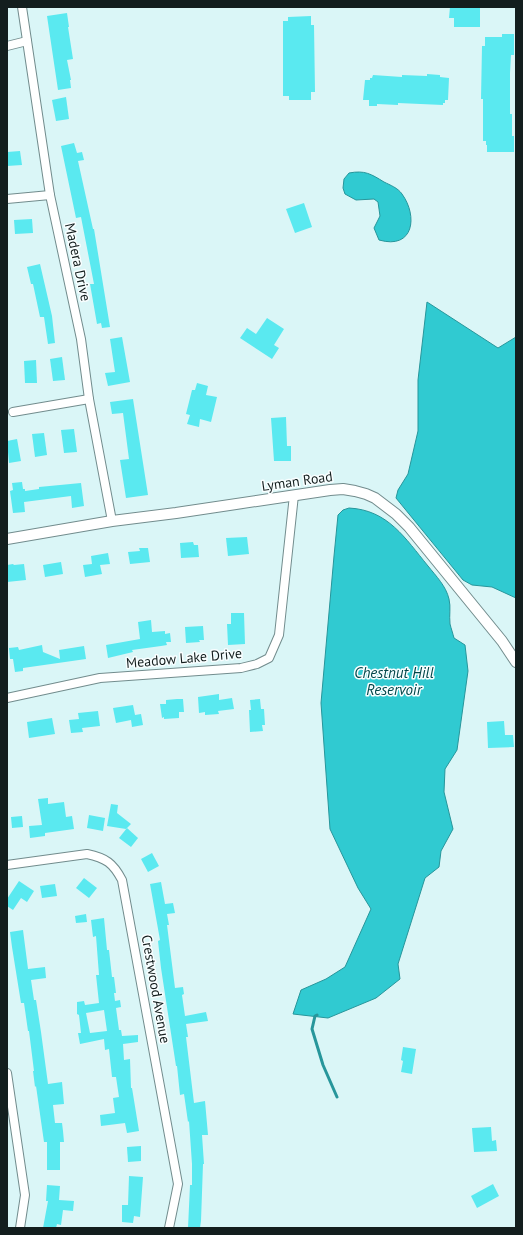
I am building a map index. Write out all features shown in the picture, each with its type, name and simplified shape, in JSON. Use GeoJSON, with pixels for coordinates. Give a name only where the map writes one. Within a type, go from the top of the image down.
{"type":"FeatureCollection","features":[{"type":"Feature","properties":{"kind":"street","name":"Madera Drive"},"geometry":{"type":"LineString","coordinates":[[22,7],[50,195],[81,339],[89,400],[112,521]]}},
{"type":"Feature","properties":{"kind":"street"},"geometry":{"type":"LineString","coordinates":[[7,46],[27,41]]}},
{"type":"Feature","properties":{"kind":"street"},"geometry":{"type":"LineString","coordinates":[[7,200],[50,195]]}},
{"type":"Feature","properties":{"kind":"street"},"geometry":{"type":"LineString","coordinates":[[13,412],[89,400]]}},
{"type":"Feature","properties":{"kind":"street","name":"Lyman Road"},"geometry":{"type":"LineString","coordinates":[[7,540],[112,521],[294,495],[343,489],[355,491],[375,498],[387,506],[409,527],[502,641],[516,662]]}},
{"type":"Feature","properties":{"kind":"street","name":"Meadow Lake Drive"},"geometry":{"type":"LineString","coordinates":[[7,698],[100,678],[241,668],[257,664],[269,658],[279,635],[294,495]]}},
{"type":"Feature","properties":{"kind":"street","name":"Crestwood Avenue"},"geometry":{"type":"LineString","coordinates":[[7,865],[87,854],[98,856],[108,861],[117,870],[122,880],[178,1184],[169,1228]]}},
{"type":"Feature","properties":{"kind":"street"},"geometry":{"type":"LineString","coordinates":[[7,1073],[26,1195],[20,1228]]}},
{"type":"Feature","properties":{"kind":"water"},"geometry":{"type":"Polygon","coordinates":[[[349,173],[368,173],[394,187],[402,194],[410,212],[411,221],[410,229],[406,236],[400,240],[391,242],[379,240],[374,228],[380,216],[378,202],[374,199],[356,200],[345,194],[343,188],[344,179],[349,173]]]}},
{"type":"Feature","properties":{"kind":"water"},"geometry":{"type":"Polygon","coordinates":[[[427,302],[498,348],[516,337],[516,598],[492,587],[472,585],[463,580],[396,498],[398,490],[408,474],[418,431],[418,380],[427,302]]]}},
{"type":"Feature","properties":{"kind":"water","name":"Chestnut Hill Reservoir"},"geometry":{"type":"Polygon","coordinates":[[[349,508],[375,514],[394,527],[411,545],[440,581],[448,594],[450,605],[450,624],[454,638],[465,645],[468,671],[457,750],[445,769],[444,792],[453,829],[441,851],[439,867],[425,878],[398,964],[400,979],[376,998],[328,1018],[293,1014],[301,990],[326,979],[345,967],[371,909],[358,888],[330,829],[321,703],[338,515],[343,510],[349,508]]]}},
{"type":"Feature","properties":{"kind":"building"},"geometry":{"type":"Polygon","coordinates":[[[450,7],[480,7],[480,27],[454,27],[454,18],[449,18],[450,7]]]}},
{"type":"Feature","properties":{"kind":"building"},"geometry":{"type":"Polygon","coordinates":[[[67,13],[73,59],[67,60],[71,88],[58,90],[47,16],[67,13]]]}},
{"type":"Feature","properties":{"kind":"building"},"geometry":{"type":"Polygon","coordinates":[[[311,16],[311,25],[314,25],[315,92],[311,92],[311,100],[289,100],[289,96],[283,96],[283,21],[288,21],[288,17],[311,16]]]}},
{"type":"Feature","properties":{"kind":"building"},"geometry":{"type":"Polygon","coordinates":[[[502,34],[514,34],[514,55],[511,55],[510,73],[510,114],[512,114],[514,152],[487,152],[486,141],[483,141],[483,99],[481,99],[482,46],[485,46],[485,37],[502,37],[502,34]]]}},
{"type":"Feature","properties":{"kind":"building"},"geometry":{"type":"Polygon","coordinates":[[[427,74],[440,75],[440,77],[449,78],[448,100],[445,100],[443,105],[398,103],[398,105],[377,104],[377,106],[369,106],[369,100],[363,100],[365,80],[370,80],[373,75],[402,77],[402,75],[427,76],[427,74]]]}},
{"type":"Feature","properties":{"kind":"building"},"geometry":{"type":"Polygon","coordinates":[[[66,97],[69,119],[56,121],[52,100],[66,97]]]}},
{"type":"Feature","properties":{"kind":"building"},"geometry":{"type":"Polygon","coordinates":[[[74,143],[77,153],[82,152],[84,160],[78,161],[94,229],[110,327],[102,328],[101,323],[97,324],[90,284],[94,284],[81,217],[76,218],[61,146],[74,143]]]}},
{"type":"Feature","properties":{"kind":"building"},"geometry":{"type":"Polygon","coordinates":[[[20,151],[22,165],[7,166],[7,152],[20,151]]]}},
{"type":"Feature","properties":{"kind":"building"},"geometry":{"type":"Polygon","coordinates":[[[304,203],[312,227],[295,233],[286,209],[304,203]]]}},
{"type":"Feature","properties":{"kind":"building"},"geometry":{"type":"Polygon","coordinates":[[[32,219],[33,233],[15,234],[14,220],[32,219]]]}},
{"type":"Feature","properties":{"kind":"building"},"geometry":{"type":"Polygon","coordinates":[[[40,264],[52,316],[55,343],[48,344],[44,317],[40,317],[33,284],[31,284],[27,267],[40,264]]]}},
{"type":"Feature","properties":{"kind":"building"},"geometry":{"type":"Polygon","coordinates":[[[267,318],[284,329],[274,345],[279,348],[272,359],[240,338],[247,328],[256,334],[267,318]]]}},
{"type":"Feature","properties":{"kind":"building"},"geometry":{"type":"Polygon","coordinates":[[[122,337],[130,382],[108,386],[105,373],[115,372],[110,339],[122,337]]]}},
{"type":"Feature","properties":{"kind":"building"},"geometry":{"type":"Polygon","coordinates":[[[62,357],[65,380],[53,381],[50,359],[62,357]]]}},
{"type":"Feature","properties":{"kind":"building"},"geometry":{"type":"Polygon","coordinates":[[[36,360],[37,383],[25,383],[24,361],[36,360]]]}},
{"type":"Feature","properties":{"kind":"building"},"geometry":{"type":"Polygon","coordinates":[[[197,383],[208,386],[206,395],[217,397],[211,422],[200,419],[199,427],[187,424],[190,415],[186,414],[192,390],[195,390],[197,383]]]}},
{"type":"Feature","properties":{"kind":"building"},"geometry":{"type":"Polygon","coordinates":[[[133,399],[148,495],[126,498],[120,460],[129,459],[123,413],[112,414],[110,402],[133,399]]]}},
{"type":"Feature","properties":{"kind":"building"},"geometry":{"type":"Polygon","coordinates":[[[286,417],[287,446],[291,446],[291,461],[274,461],[271,418],[286,417]]]}},
{"type":"Feature","properties":{"kind":"building"},"geometry":{"type":"Polygon","coordinates":[[[74,429],[77,452],[64,453],[61,430],[74,429]]]}},
{"type":"Feature","properties":{"kind":"building"},"geometry":{"type":"Polygon","coordinates":[[[44,433],[47,455],[35,457],[32,434],[44,433]]]}},
{"type":"Feature","properties":{"kind":"building"},"geometry":{"type":"Polygon","coordinates":[[[17,439],[21,461],[9,463],[7,441],[17,439]]]}},
{"type":"Feature","properties":{"kind":"building"},"geometry":{"type":"Polygon","coordinates":[[[22,482],[23,489],[25,489],[25,491],[39,489],[39,487],[81,483],[84,506],[72,508],[71,496],[24,502],[25,512],[13,513],[10,491],[13,490],[12,483],[22,482]]]}},
{"type":"Feature","properties":{"kind":"building"},"geometry":{"type":"Polygon","coordinates":[[[247,537],[249,554],[228,556],[226,538],[247,537]]]}},
{"type":"Feature","properties":{"kind":"building"},"geometry":{"type":"Polygon","coordinates":[[[193,542],[194,545],[198,545],[199,557],[181,558],[180,543],[193,542]]]}},
{"type":"Feature","properties":{"kind":"building"},"geometry":{"type":"Polygon","coordinates":[[[139,548],[148,548],[150,562],[130,564],[128,552],[140,551],[139,548]]]}},
{"type":"Feature","properties":{"kind":"building"},"geometry":{"type":"Polygon","coordinates":[[[108,553],[110,564],[100,565],[102,574],[85,577],[83,565],[92,564],[91,556],[108,553]]]}},
{"type":"Feature","properties":{"kind":"building"},"geometry":{"type":"Polygon","coordinates":[[[61,562],[63,574],[45,577],[43,565],[61,562]]]}},
{"type":"Feature","properties":{"kind":"building"},"geometry":{"type":"Polygon","coordinates":[[[24,564],[26,580],[7,582],[7,565],[24,564]]]}},
{"type":"Feature","properties":{"kind":"building"},"geometry":{"type":"Polygon","coordinates":[[[231,613],[244,613],[245,644],[228,645],[227,624],[231,624],[231,613]]]}},
{"type":"Feature","properties":{"kind":"building"},"geometry":{"type":"Polygon","coordinates":[[[151,620],[152,632],[165,631],[165,634],[170,633],[171,642],[166,642],[167,645],[132,650],[133,652],[108,658],[106,645],[140,639],[138,622],[151,620]]]}},
{"type":"Feature","properties":{"kind":"building"},"geometry":{"type":"Polygon","coordinates":[[[203,626],[204,640],[199,640],[200,642],[186,643],[185,627],[203,626]]]}},
{"type":"Feature","properties":{"kind":"building"},"geometry":{"type":"Polygon","coordinates":[[[42,645],[43,652],[60,659],[59,650],[84,646],[86,659],[23,668],[23,671],[15,672],[13,659],[10,659],[9,648],[18,647],[19,650],[42,645]]]}},
{"type":"Feature","properties":{"kind":"building"},"geometry":{"type":"Polygon","coordinates":[[[219,694],[219,700],[232,698],[234,709],[218,711],[219,714],[205,715],[205,712],[199,713],[198,697],[219,694]]]}},
{"type":"Feature","properties":{"kind":"building"},"geometry":{"type":"Polygon","coordinates":[[[183,699],[184,712],[179,712],[179,718],[162,718],[160,704],[166,704],[166,700],[183,699]]]}},
{"type":"Feature","properties":{"kind":"building"},"geometry":{"type":"Polygon","coordinates":[[[260,699],[261,709],[264,709],[265,725],[262,725],[263,731],[250,732],[250,700],[260,699]]]}},
{"type":"Feature","properties":{"kind":"building"},"geometry":{"type":"Polygon","coordinates":[[[133,705],[135,715],[141,714],[143,725],[132,727],[131,720],[116,723],[113,708],[133,705]]]}},
{"type":"Feature","properties":{"kind":"building"},"geometry":{"type":"Polygon","coordinates":[[[98,711],[100,726],[82,728],[83,732],[71,733],[69,720],[79,719],[78,713],[98,711]]]}},
{"type":"Feature","properties":{"kind":"building"},"geometry":{"type":"Polygon","coordinates":[[[52,718],[55,734],[29,738],[27,722],[52,718]]]}},
{"type":"Feature","properties":{"kind":"building"},"geometry":{"type":"Polygon","coordinates":[[[504,721],[505,735],[513,735],[514,747],[488,748],[487,722],[504,721]]]}},
{"type":"Feature","properties":{"kind":"building"},"geometry":{"type":"Polygon","coordinates":[[[48,798],[48,804],[64,802],[66,817],[72,816],[74,829],[45,833],[45,836],[30,838],[29,826],[42,825],[38,799],[48,798]]]}},
{"type":"Feature","properties":{"kind":"building"},"geometry":{"type":"Polygon","coordinates":[[[111,804],[118,805],[117,813],[131,824],[126,829],[107,826],[111,804]]]}},
{"type":"Feature","properties":{"kind":"building"},"geometry":{"type":"Polygon","coordinates":[[[89,815],[105,818],[103,831],[87,828],[89,815]]]}},
{"type":"Feature","properties":{"kind":"building"},"geometry":{"type":"Polygon","coordinates":[[[22,816],[23,827],[12,828],[11,817],[22,816]]]}},
{"type":"Feature","properties":{"kind":"building"},"geometry":{"type":"Polygon","coordinates":[[[127,828],[138,838],[131,847],[119,838],[127,828]]]}},
{"type":"Feature","properties":{"kind":"building"},"geometry":{"type":"Polygon","coordinates":[[[152,853],[159,866],[148,872],[141,859],[152,853]]]}},
{"type":"Feature","properties":{"kind":"building"},"geometry":{"type":"Polygon","coordinates":[[[84,878],[97,888],[89,898],[76,888],[84,878]]]}},
{"type":"Feature","properties":{"kind":"building"},"geometry":{"type":"Polygon","coordinates":[[[19,881],[34,891],[27,902],[21,898],[13,910],[7,906],[7,899],[19,881]]]}},
{"type":"Feature","properties":{"kind":"building"},"geometry":{"type":"Polygon","coordinates":[[[161,882],[165,904],[173,903],[175,913],[167,914],[169,925],[167,925],[175,988],[183,987],[184,994],[182,995],[185,1016],[206,1012],[208,1021],[186,1024],[188,1037],[186,1037],[194,1103],[205,1101],[208,1135],[202,1135],[204,1164],[200,1228],[188,1228],[190,1185],[192,1185],[189,1121],[188,1122],[184,1094],[180,1095],[177,1066],[161,968],[158,941],[160,940],[150,884],[161,882]]]}},
{"type":"Feature","properties":{"kind":"building"},"geometry":{"type":"Polygon","coordinates":[[[55,884],[57,896],[42,898],[40,886],[55,884]]]}},
{"type":"Feature","properties":{"kind":"building"},"geometry":{"type":"Polygon","coordinates":[[[86,914],[87,922],[76,923],[75,916],[86,914]]]}},
{"type":"Feature","properties":{"kind":"building"},"geometry":{"type":"Polygon","coordinates":[[[104,918],[107,950],[109,950],[112,977],[114,977],[116,993],[114,993],[115,1001],[120,1000],[121,1007],[116,1008],[119,1030],[121,1030],[122,1036],[138,1035],[138,1042],[123,1044],[124,1060],[130,1059],[131,1088],[139,1131],[127,1133],[125,1123],[101,1126],[100,1115],[115,1113],[113,1098],[119,1097],[116,1077],[112,1077],[109,1049],[105,1050],[104,1039],[80,1044],[78,1033],[81,1033],[79,1015],[77,1014],[77,1002],[84,1001],[85,1005],[99,1003],[96,975],[99,975],[96,936],[93,937],[91,920],[104,918]],[[104,1010],[86,1013],[90,1033],[107,1031],[104,1010]]]}},
{"type":"Feature","properties":{"kind":"building"},"geometry":{"type":"Polygon","coordinates":[[[23,930],[28,969],[45,967],[46,978],[31,980],[34,1000],[36,1000],[48,1084],[62,1082],[64,1104],[53,1105],[55,1123],[62,1123],[63,1131],[64,1142],[60,1142],[60,1170],[47,1170],[47,1142],[44,1142],[36,1086],[35,1087],[29,1031],[24,1003],[21,1003],[12,947],[10,932],[23,930]]]}},
{"type":"Feature","properties":{"kind":"building"},"geometry":{"type":"Polygon","coordinates":[[[403,1047],[416,1049],[412,1074],[401,1072],[403,1047]]]}},
{"type":"Feature","properties":{"kind":"building"},"geometry":{"type":"Polygon","coordinates":[[[491,1127],[492,1141],[496,1140],[497,1151],[474,1152],[472,1128],[491,1127]]]}},
{"type":"Feature","properties":{"kind":"building"},"geometry":{"type":"Polygon","coordinates":[[[141,1146],[141,1161],[128,1162],[127,1147],[141,1146]]]}},
{"type":"Feature","properties":{"kind":"building"},"geometry":{"type":"Polygon","coordinates":[[[129,1176],[143,1177],[140,1217],[134,1216],[133,1223],[122,1222],[122,1205],[128,1205],[129,1176]]]}},
{"type":"Feature","properties":{"kind":"building"},"geometry":{"type":"Polygon","coordinates":[[[493,1184],[499,1196],[477,1208],[471,1196],[493,1184]]]}},
{"type":"Feature","properties":{"kind":"building"},"geometry":{"type":"Polygon","coordinates":[[[47,1185],[60,1186],[59,1200],[74,1201],[73,1211],[63,1210],[61,1225],[57,1224],[56,1228],[43,1228],[48,1201],[46,1201],[47,1185]]]}},
{"type":"Feature","properties":{"kind":"waterway"},"geometry":{"type":"LineString","coordinates":[[317,1015],[315,1016],[312,1029],[323,1065],[337,1097]]}}]}
